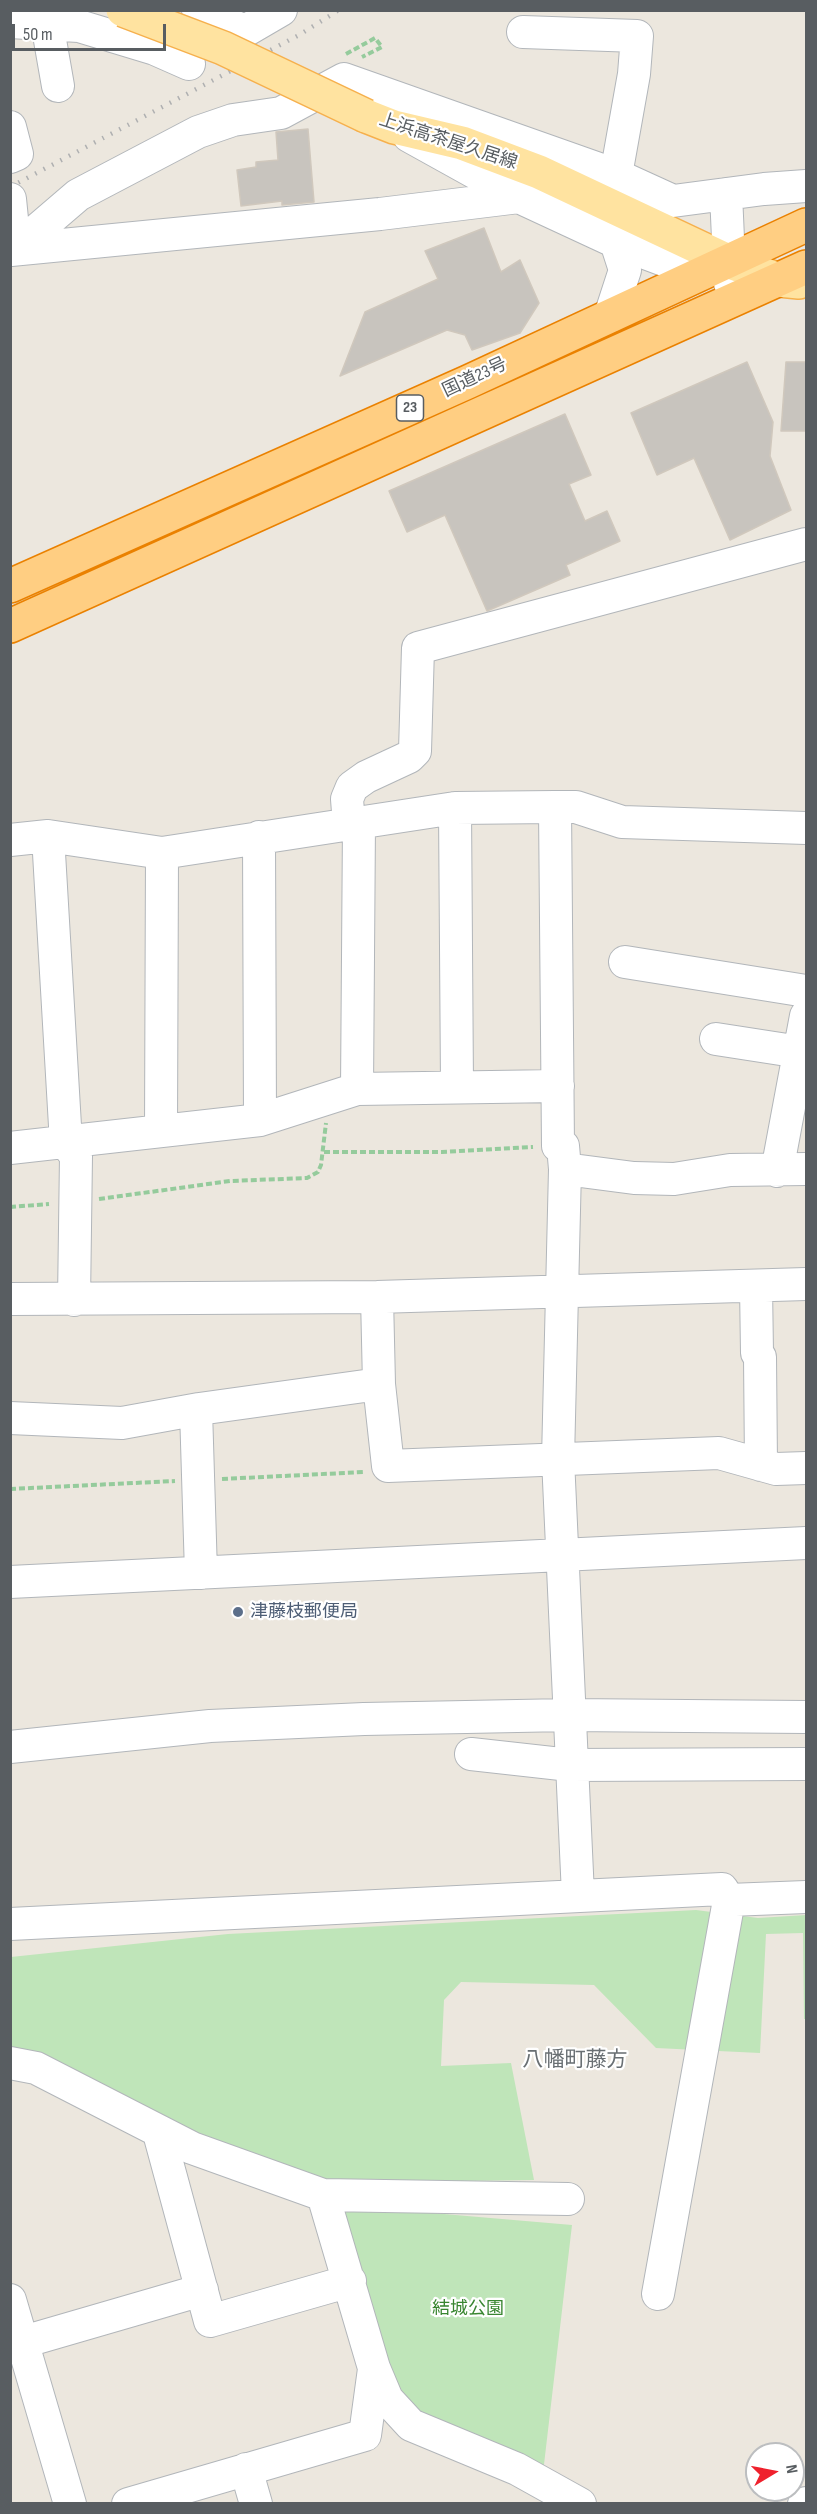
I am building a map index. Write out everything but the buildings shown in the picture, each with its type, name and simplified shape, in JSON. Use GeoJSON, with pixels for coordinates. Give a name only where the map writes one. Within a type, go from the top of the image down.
{"type":"FeatureCollection","features":[{"type":"Feature","properties":{"kind":"highway","name":"国道23号"},"geometry":{"type":"LineString","coordinates":[[10,586],[468,382],[807,225]]}},
{"type":"Feature","properties":{"kind":"highway","name":"国道23号"},"geometry":{"type":"LineString","coordinates":[[10,626],[730,303],[797,276]]}},
{"type":"Feature","properties":{"kind":"main road","name":"上浜高茶屋久居線"},"geometry":{"type":"LineString","coordinates":[[123,10],[223,48],[380,122],[462,143],[539,172],[730,262],[797,276]]}},
{"type":"Feature","properties":{"kind":"street"},"geometry":{"type":"LineString","coordinates":[[198,10],[245,31],[281,10]]}},
{"type":"Feature","properties":{"kind":"street"},"geometry":{"type":"LineString","coordinates":[[10,22],[79,26],[155,49],[189,64]]}},
{"type":"Feature","properties":{"kind":"street"},"geometry":{"type":"LineString","coordinates":[[47,23],[58,86]]}},
{"type":"Feature","properties":{"kind":"street"},"geometry":{"type":"LineString","coordinates":[[523,32],[637,36],[634,74],[616,175]]}},
{"type":"Feature","properties":{"kind":"street"},"geometry":{"type":"LineString","coordinates":[[13,249],[78,195],[188,137],[233,120],[281,112],[344,79],[616,175],[673,201],[807,186]]}},
{"type":"Feature","properties":{"kind":"street"},"geometry":{"type":"LineString","coordinates":[[380,122],[519,197],[616,242],[672,263],[730,262]]}},
{"type":"Feature","properties":{"kind":"street"},"geometry":{"type":"LineString","coordinates":[[10,127],[17,154],[10,157]]}},
{"type":"Feature","properties":{"kind":"street"},"geometry":{"type":"LineString","coordinates":[[726,194],[730,303]]}},
{"type":"Feature","properties":{"kind":"street"},"geometry":{"type":"LineString","coordinates":[[13,249],[381,214],[519,197]]}},
{"type":"Feature","properties":{"kind":"street"},"geometry":{"type":"LineString","coordinates":[[10,199],[13,249]]}},
{"type":"Feature","properties":{"kind":"street"},"geometry":{"type":"LineString","coordinates":[[610,316],[625,270],[616,242]]}},
{"type":"Feature","properties":{"kind":"street"},"geometry":{"type":"LineString","coordinates":[[357,1089],[354,824],[347,799],[352,787],[366,777],[410,757],[415,752],[417,648],[807,544]]}},
{"type":"Feature","properties":{"kind":"street"},"geometry":{"type":"LineString","coordinates":[[555,807],[558,1086],[562,1154],[564,1292],[558,1459],[570,1764],[578,1895]]}},
{"type":"Feature","properties":{"kind":"street"},"geometry":{"type":"LineString","coordinates":[[10,840],[48,836],[162,853],[456,808],[576,807],[622,822],[807,828]]}},
{"type":"Feature","properties":{"kind":"street"},"geometry":{"type":"LineString","coordinates":[[456,808],[457,1086]]}},
{"type":"Feature","properties":{"kind":"street"},"geometry":{"type":"LineString","coordinates":[[48,836],[66,1143],[76,1156],[74,1300]]}},
{"type":"Feature","properties":{"kind":"street"},"geometry":{"type":"LineString","coordinates":[[259,837],[260,1120]]}},
{"type":"Feature","properties":{"kind":"street"},"geometry":{"type":"LineString","coordinates":[[161,1131],[162,853]]}},
{"type":"Feature","properties":{"kind":"street"},"geometry":{"type":"LineString","coordinates":[[625,962],[807,991]]}},
{"type":"Feature","properties":{"kind":"street"},"geometry":{"type":"LineString","coordinates":[[562,1154],[634,1178],[674,1179],[730,1170],[792,1170],[800,1052],[807,1016]]}},
{"type":"Feature","properties":{"kind":"street"},"geometry":{"type":"LineString","coordinates":[[716,1039],[800,1052]]}},
{"type":"Feature","properties":{"kind":"street"},"geometry":{"type":"LineString","coordinates":[[10,1148],[260,1120],[357,1089],[558,1086]]}},
{"type":"Feature","properties":{"kind":"street"},"geometry":{"type":"LineString","coordinates":[[10,1299],[377,1297],[807,1284]]}},
{"type":"Feature","properties":{"kind":"street"},"geometry":{"type":"LineString","coordinates":[[756,1286],[757,1353],[760,1357],[761,1465]]}},
{"type":"Feature","properties":{"kind":"street"},"geometry":{"type":"LineString","coordinates":[[377,1297],[379,1384],[388,1466],[719,1453],[776,1469],[807,1468]]}},
{"type":"Feature","properties":{"kind":"street"},"geometry":{"type":"LineString","coordinates":[[10,1418],[122,1423],[379,1384]]}},
{"type":"Feature","properties":{"kind":"street"},"geometry":{"type":"LineString","coordinates":[[196,1410],[201,1573]]}},
{"type":"Feature","properties":{"kind":"street"},"geometry":{"type":"LineString","coordinates":[[10,1582],[807,1543]]}},
{"type":"Feature","properties":{"kind":"street"},"geometry":{"type":"LineString","coordinates":[[10,1747],[210,1726],[364,1719],[568,1715],[807,1717]]}},
{"type":"Feature","properties":{"kind":"street"},"geometry":{"type":"LineString","coordinates":[[471,1754],[570,1764],[807,1764]]}},
{"type":"Feature","properties":{"kind":"street"},"geometry":{"type":"LineString","coordinates":[[10,1924],[722,1889],[729,1900],[658,2294]]}},
{"type":"Feature","properties":{"kind":"street"},"geometry":{"type":"LineString","coordinates":[[729,1900],[807,1897]]}},
{"type":"Feature","properties":{"kind":"street"},"geometry":{"type":"LineString","coordinates":[[10,2063],[36,2068],[192,2148],[323,2195],[568,2199]]}},
{"type":"Feature","properties":{"kind":"street"},"geometry":{"type":"LineString","coordinates":[[159,2133],[210,2321],[350,2281]]}},
{"type":"Feature","properties":{"kind":"street"},"geometry":{"type":"LineString","coordinates":[[323,2195],[374,2368],[387,2399],[411,2425],[517,2469],[579,2504]]}},
{"type":"Feature","properties":{"kind":"street"},"geometry":{"type":"LineString","coordinates":[[23,2342],[202,2290]]}},
{"type":"Feature","properties":{"kind":"street"},"geometry":{"type":"LineString","coordinates":[[10,2300],[70,2504]]}},
{"type":"Feature","properties":{"kind":"street"},"geometry":{"type":"LineString","coordinates":[[128,2504],[365,2435],[374,2368]]}},
{"type":"Feature","properties":{"kind":"street"},"geometry":{"type":"LineString","coordinates":[[246,2469],[256,2504]]}},
{"type":"Feature","properties":{"kind":"path"},"geometry":{"type":"LineString","coordinates":[[10,1207],[75,1202],[230,1181],[307,1178],[318,1172],[324,1152],[326,1099]]}},
{"type":"Feature","properties":{"kind":"path"},"geometry":{"type":"LineString","coordinates":[[324,1152],[562,1154]]}},
{"type":"Feature","properties":{"kind":"green space"},"geometry":{"type":"Polygon","coordinates":[[[696,1910],[758,1918],[806,1915],[806,2019],[804,2019],[803,1933],[766,1934],[760,2053],[656,2048],[594,1985],[461,1982],[444,2000],[441,2066],[511,2063],[534,2180],[315,2183],[197,2140],[11,2052],[11,1957],[228,1934],[696,1910]]]}},
{"type":"Feature","properties":{"kind":"green space","name":"結城公園"},"geometry":{"type":"Polygon","coordinates":[[[339,2205],[572,2225],[543,2473],[411,2415],[397,2399],[339,2205]]]}},
{"type":"Feature","properties":{"kind":"railway"},"geometry":{"type":"LineString","coordinates":[[10,187],[299,35],[339,10]]}},
{"type":"Feature","properties":{"kind":"place","name":"津藤枝郵便局"},"geometry":{"type":"Point","coordinates":[238,1612]}},
{"type":"Feature","properties":{"kind":"district","name":"八幡町藤方"},"geometry":{"type":"Point","coordinates":[575,2061]}}]}
